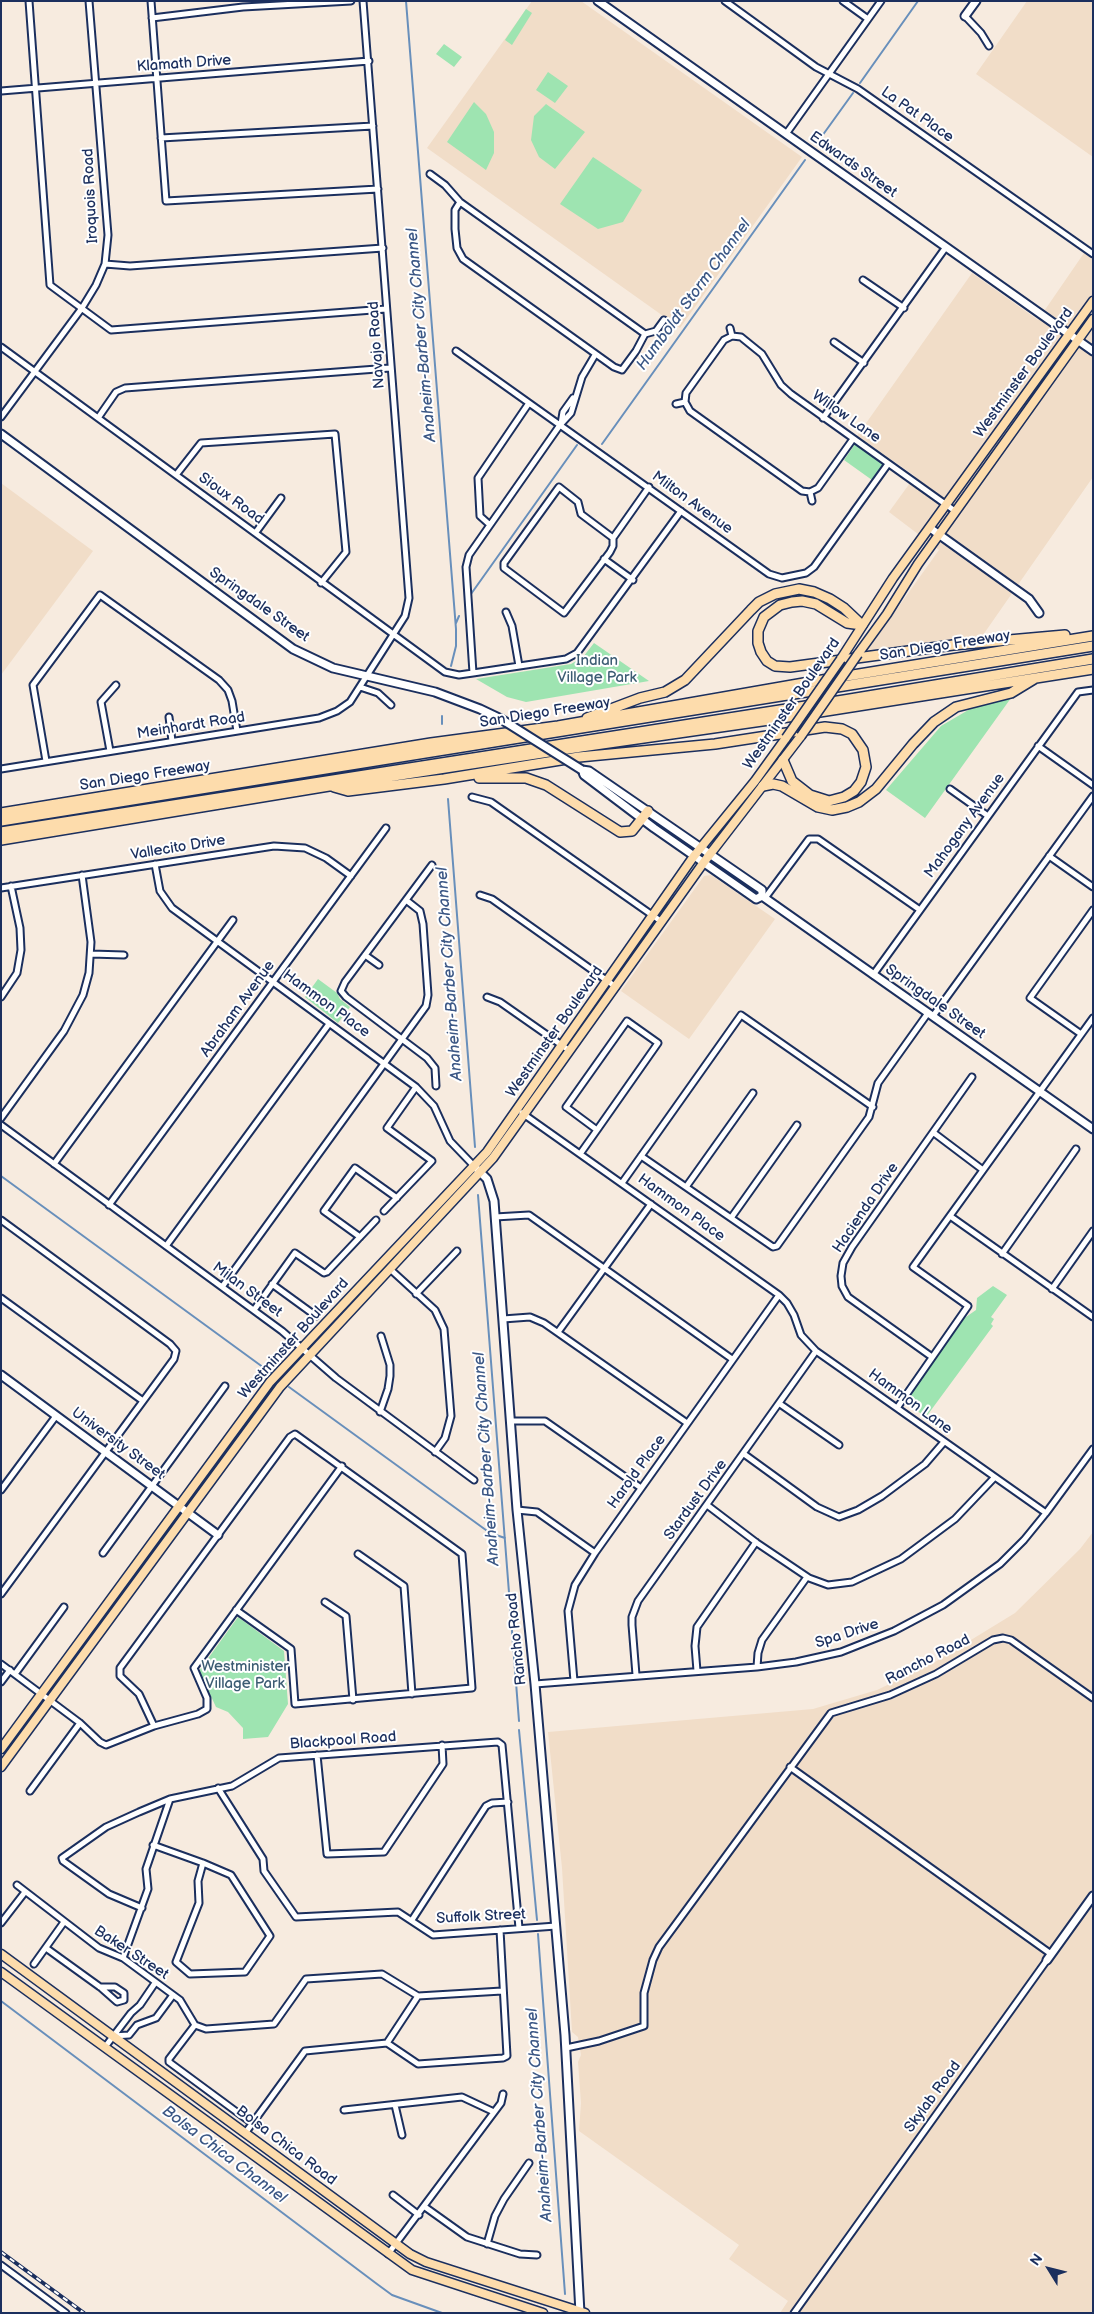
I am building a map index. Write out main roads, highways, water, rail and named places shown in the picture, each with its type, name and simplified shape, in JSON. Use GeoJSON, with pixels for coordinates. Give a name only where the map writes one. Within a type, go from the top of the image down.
{"type":"FeatureCollection","features":[{"type":"Feature","properties":{"kind":"highway"},"geometry":{"type":"LineString","coordinates":[[578,723],[602,711],[665,692],[685,680],[759,602],[775,594],[799,589],[814,592],[844,608],[862,625]]}},
{"type":"Feature","properties":{"kind":"highway"},"geometry":{"type":"LineString","coordinates":[[862,625],[847,624],[808,601],[792,602],[780,605],[764,617],[758,631],[758,643],[767,661],[774,666],[790,667],[952,645],[1093,635]]}},
{"type":"Feature","properties":{"kind":"highway","name":"San Diego Freeway"},"geometry":{"type":"LineString","coordinates":[[1,813],[432,743],[578,723],[1093,635]]}},
{"type":"Feature","properties":{"kind":"highway"},"geometry":{"type":"LineString","coordinates":[[1,821],[1093,646]]}},
{"type":"Feature","properties":{"kind":"highway"},"geometry":{"type":"LineString","coordinates":[[1,832],[844,700],[1093,659]]}},
{"type":"Feature","properties":{"kind":"highway"},"geometry":{"type":"LineString","coordinates":[[1,840],[329,786],[1093,669]]}},
{"type":"Feature","properties":{"kind":"highway"},"geometry":{"type":"LineString","coordinates":[[763,786],[772,784],[782,786],[818,807],[832,810],[847,807],[859,802],[876,789],[934,722],[956,707],[1011,693],[1038,676]]}},
{"type":"Feature","properties":{"kind":"highway"},"geometry":{"type":"LineString","coordinates":[[329,786],[348,791],[444,779],[579,757],[715,744],[825,727],[842,729],[852,734],[863,750],[866,767],[861,782],[854,791],[844,797],[829,801],[810,795],[792,781],[783,760]]}},
{"type":"Feature","properties":{"kind":"highway"},"geometry":{"type":"LineString","coordinates":[[444,779],[509,777],[534,780],[558,790],[620,832],[632,830],[648,811]]}},
{"type":"Feature","properties":{"kind":"main road","name":"Westminster Boulevard"},"geometry":{"type":"LineString","coordinates":[[1,1750],[263,1392],[302,1348],[474,1166],[518,1110],[694,856],[755,781],[786,738],[946,505],[1093,301]]}},
{"type":"Feature","properties":{"kind":"main road","name":"Westminster Boulevard"},"geometry":{"type":"LineString","coordinates":[[1,1767],[280,1386],[481,1172],[525,1115],[704,862],[801,736],[874,633],[918,564],[1093,319]]}},
{"type":"Feature","properties":{"kind":"main road"},"geometry":{"type":"LineString","coordinates":[[862,625],[874,633]]}},
{"type":"Feature","properties":{"kind":"main road","name":"Bolsa Chica Road"},"geometry":{"type":"LineString","coordinates":[[1,1954],[246,2132],[396,2244],[426,2262],[582,2312]]}},
{"type":"Feature","properties":{"kind":"main road","name":"Bolsa Chica Road"},"geometry":{"type":"LineString","coordinates":[[1,1972],[412,2270],[543,2313]]}},
{"type":"Feature","properties":{"kind":"main road"},"geometry":{"type":"LineString","coordinates":[[228,2136],[246,2132],[244,2142],[257,2152],[257,2157]]}},
{"type":"Feature","properties":{"kind":"waterway","name":"Anaheim-Barber City Channel"},"geometry":{"type":"LineString","coordinates":[[406,1],[456,629],[456,646],[451,666]]}},
{"type":"Feature","properties":{"kind":"waterway","name":"Humboldt Storm Channel"},"geometry":{"type":"LineString","coordinates":[[860,83],[918,1]]}},
{"type":"Feature","properties":{"kind":"waterway"},"geometry":{"type":"LineString","coordinates":[[817,143],[853,93]]}},
{"type":"Feature","properties":{"kind":"waterway","name":"Humboldt Storm Channel"},"geometry":{"type":"LineString","coordinates":[[602,444],[805,160]]}},
{"type":"Feature","properties":{"kind":"waterway","name":"Humboldt Storm Channel"},"geometry":{"type":"LineString","coordinates":[[471,594],[577,445]]}},
{"type":"Feature","properties":{"kind":"waterway","name":"Anaheim-Barber City Channel"},"geometry":{"type":"LineString","coordinates":[[456,623],[459,616]]}},
{"type":"Feature","properties":{"kind":"waterway"},"geometry":{"type":"LineString","coordinates":[[442,716],[442,724]]}},
{"type":"Feature","properties":{"kind":"waterway","name":"Anaheim-Barber City Channel"},"geometry":{"type":"LineString","coordinates":[[448,799],[475,1147]]}},
{"type":"Feature","properties":{"kind":"waterway"},"geometry":{"type":"LineString","coordinates":[[1,1176],[271,1373]]}},
{"type":"Feature","properties":{"kind":"waterway","name":"Anaheim-Barber City Channel"},"geometry":{"type":"LineString","coordinates":[[478,1195],[519,1721]]}},
{"type":"Feature","properties":{"kind":"waterway"},"geometry":{"type":"LineString","coordinates":[[289,1387],[490,1533],[505,1538]]}},
{"type":"Feature","properties":{"kind":"waterway","name":"Anaheim-Barber City Channel"},"geometry":{"type":"LineString","coordinates":[[519,1730],[537,1920]]}},
{"type":"Feature","properties":{"kind":"waterway","name":"Anaheim-Barber City Channel"},"geometry":{"type":"LineString","coordinates":[[538,1934],[565,2294]]}},
{"type":"Feature","properties":{"kind":"waterway","name":"Bolsa Chica Channel"},"geometry":{"type":"LineString","coordinates":[[1,2001],[392,2295],[442,2313]]}},
{"type":"Feature","properties":{"kind":"railway"},"geometry":{"type":"LineString","coordinates":[[1,2252],[84,2313]]}},
{"type":"Feature","properties":{"kind":"park label","name":"Indian Village Park"},"geometry":{"type":"Point","coordinates":[597,670]}},
{"type":"Feature","properties":{"kind":"park label","name":"Westminister Village Park"},"geometry":{"type":"Point","coordinates":[245,1676]}}]}
